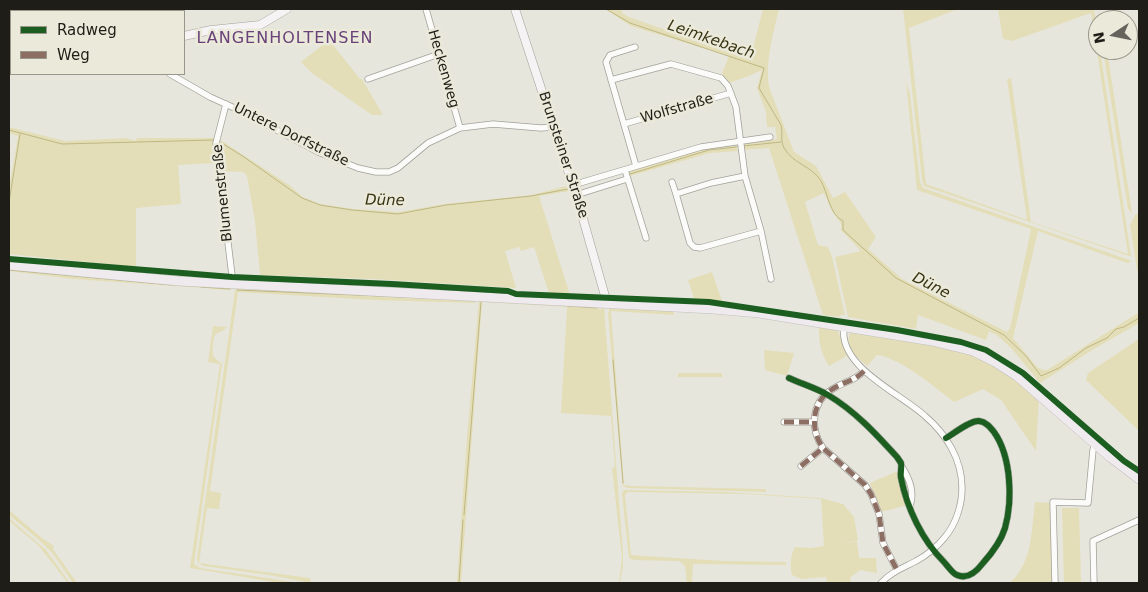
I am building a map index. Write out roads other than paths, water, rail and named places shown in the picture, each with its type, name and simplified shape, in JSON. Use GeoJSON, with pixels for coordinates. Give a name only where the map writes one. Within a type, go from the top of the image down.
{"type":"FeatureCollection","features":[{"type":"Feature","properties":{"kind":"main road"},"geometry":{"type":"LineString","coordinates":[[9,265],[164,280],[751,312],[932,341],[973,351],[987,357],[1011,372],[1070,420],[1122,467],[1138,477]]}},
{"type":"Feature","properties":{"kind":"street"},"geometry":{"type":"LineString","coordinates":[[185,36],[221,28],[260,24],[287,9]]}},
{"type":"Feature","properties":{"kind":"street","name":"Heckenweg"},"geometry":{"type":"LineString","coordinates":[[426,9],[460,128]]}},
{"type":"Feature","properties":{"kind":"street","name":"Brunsteiner Straße"},"geometry":{"type":"LineString","coordinates":[[516,9],[576,195],[608,303]]}},
{"type":"Feature","properties":{"kind":"street"},"geometry":{"type":"LineString","coordinates":[[635,47],[608,57],[606,62],[636,166]]}},
{"type":"Feature","properties":{"kind":"street"},"geometry":{"type":"LineString","coordinates":[[368,79],[439,54]]}},
{"type":"Feature","properties":{"kind":"street"},"geometry":{"type":"LineString","coordinates":[[611,80],[673,64],[721,78],[726,82],[737,114],[745,176],[761,231],[771,279]]}},
{"type":"Feature","properties":{"kind":"street","name":"Untere Dorfstraße"},"geometry":{"type":"LineString","coordinates":[[172,75],[318,152],[358,168],[376,172],[389,172],[398,168],[428,143],[460,128],[493,124],[541,128],[554,127]]}},
{"type":"Feature","properties":{"kind":"street","name":"Wolfstraße"},"geometry":{"type":"LineString","coordinates":[[624,124],[731,93]]}},
{"type":"Feature","properties":{"kind":"street","name":"Blumenstraße"},"geometry":{"type":"LineString","coordinates":[[226,104],[216,143],[233,284]]}},
{"type":"Feature","properties":{"kind":"street"},"geometry":{"type":"LineString","coordinates":[[573,186],[701,147],[770,138]]}},
{"type":"Feature","properties":{"kind":"street"},"geometry":{"type":"LineString","coordinates":[[625,170],[646,238]]}},
{"type":"Feature","properties":{"kind":"street"},"geometry":{"type":"LineString","coordinates":[[676,194],[711,183],[745,176]]}},
{"type":"Feature","properties":{"kind":"street"},"geometry":{"type":"LineString","coordinates":[[576,195],[627,179]]}},
{"type":"Feature","properties":{"kind":"street"},"geometry":{"type":"LineString","coordinates":[[672,182],[690,243],[694,247],[700,248],[761,231]]}},
{"type":"Feature","properties":{"kind":"street"},"geometry":{"type":"LineString","coordinates":[[844,327],[844,339],[849,352],[864,371],[925,415],[946,438],[959,464],[962,482],[962,500],[953,525],[945,538],[917,560],[897,570],[881,583]]}},
{"type":"Feature","properties":{"kind":"street"},"geometry":{"type":"LineString","coordinates":[[864,371],[855,380],[832,389],[826,394],[817,408],[814,422],[816,435],[823,448],[865,484],[879,514],[883,543],[897,570]]}},
{"type":"Feature","properties":{"kind":"street"},"geometry":{"type":"LineString","coordinates":[[789,378],[826,394],[859,418],[877,435],[897,457],[902,467],[900,476],[921,533],[932,549],[955,574],[962,576],[970,575],[979,568],[997,545],[1005,528],[1007,519],[1008,462],[1001,444],[992,429],[984,422],[974,421],[946,438]]}},
{"type":"Feature","properties":{"kind":"street"},"geometry":{"type":"LineString","coordinates":[[784,422],[814,422]]}},
{"type":"Feature","properties":{"kind":"street"},"geometry":{"type":"LineString","coordinates":[[1055,583],[1053,502],[1088,503],[1095,443]]}},
{"type":"Feature","properties":{"kind":"street"},"geometry":{"type":"LineString","coordinates":[[801,466],[823,448]]}},
{"type":"Feature","properties":{"kind":"street"},"geometry":{"type":"LineString","coordinates":[[1094,583],[1093,541],[1139,520]]}},
{"type":"Feature","properties":{"kind":"waterway","name":"Düne"},"geometry":{"type":"LineString","coordinates":[[606,9],[630,23],[764,68],[759,88],[781,125],[784,148],[792,158],[813,172],[821,181],[832,208],[838,218],[843,221],[843,230],[896,278],[1004,335],[1026,356],[1041,376],[1059,368],[1086,348],[1107,338],[1116,329],[1124,327],[1139,318]]}},
{"type":"Feature","properties":{"kind":"waterway","name":"Düne"},"geometry":{"type":"LineString","coordinates":[[9,130],[62,144],[214,140]]}},
{"type":"Feature","properties":{"kind":"waterway"},"geometry":{"type":"LineString","coordinates":[[9,202],[20,134]]}},
{"type":"Feature","properties":{"kind":"waterway","name":"Düne"},"geometry":{"type":"LineString","coordinates":[[220,142],[302,198],[320,205],[352,210],[398,214],[446,205],[531,196],[568,189]]}},
{"type":"Feature","properties":{"kind":"waterway","name":"Düne"},"geometry":{"type":"LineString","coordinates":[[743,146],[781,142]]}},
{"type":"Feature","properties":{"kind":"waterway","name":"Düne"},"geometry":{"type":"LineString","coordinates":[[630,174],[709,150],[737,147]]}},
{"type":"Feature","properties":{"kind":"waterway"},"geometry":{"type":"LineString","coordinates":[[9,270],[172,285]]}},
{"type":"Feature","properties":{"kind":"waterway"},"geometry":{"type":"LineString","coordinates":[[201,287],[230,289]]}},
{"type":"Feature","properties":{"kind":"waterway"},"geometry":{"type":"LineString","coordinates":[[237,290],[427,298]]}},
{"type":"Feature","properties":{"kind":"waterway"},"geometry":{"type":"LineString","coordinates":[[464,515],[481,302]]}},
{"type":"Feature","properties":{"kind":"waterway"},"geometry":{"type":"LineString","coordinates":[[568,306],[597,308]]}},
{"type":"Feature","properties":{"kind":"waterway"},"geometry":{"type":"LineString","coordinates":[[613,360],[623,483]]}},
{"type":"Feature","properties":{"kind":"waterway"},"geometry":{"type":"LineString","coordinates":[[459,583],[463,520]]}},
{"type":"Feature","properties":{"kind":"district","name":"LANGENHOLTENSEN"},"geometry":{"type":"Point","coordinates":[285,39]}},
{"type":"Feature","properties":{"kind":"water label","name":"Leimkebach"},"geometry":{"type":"Point","coordinates":[711,40]}}]}
